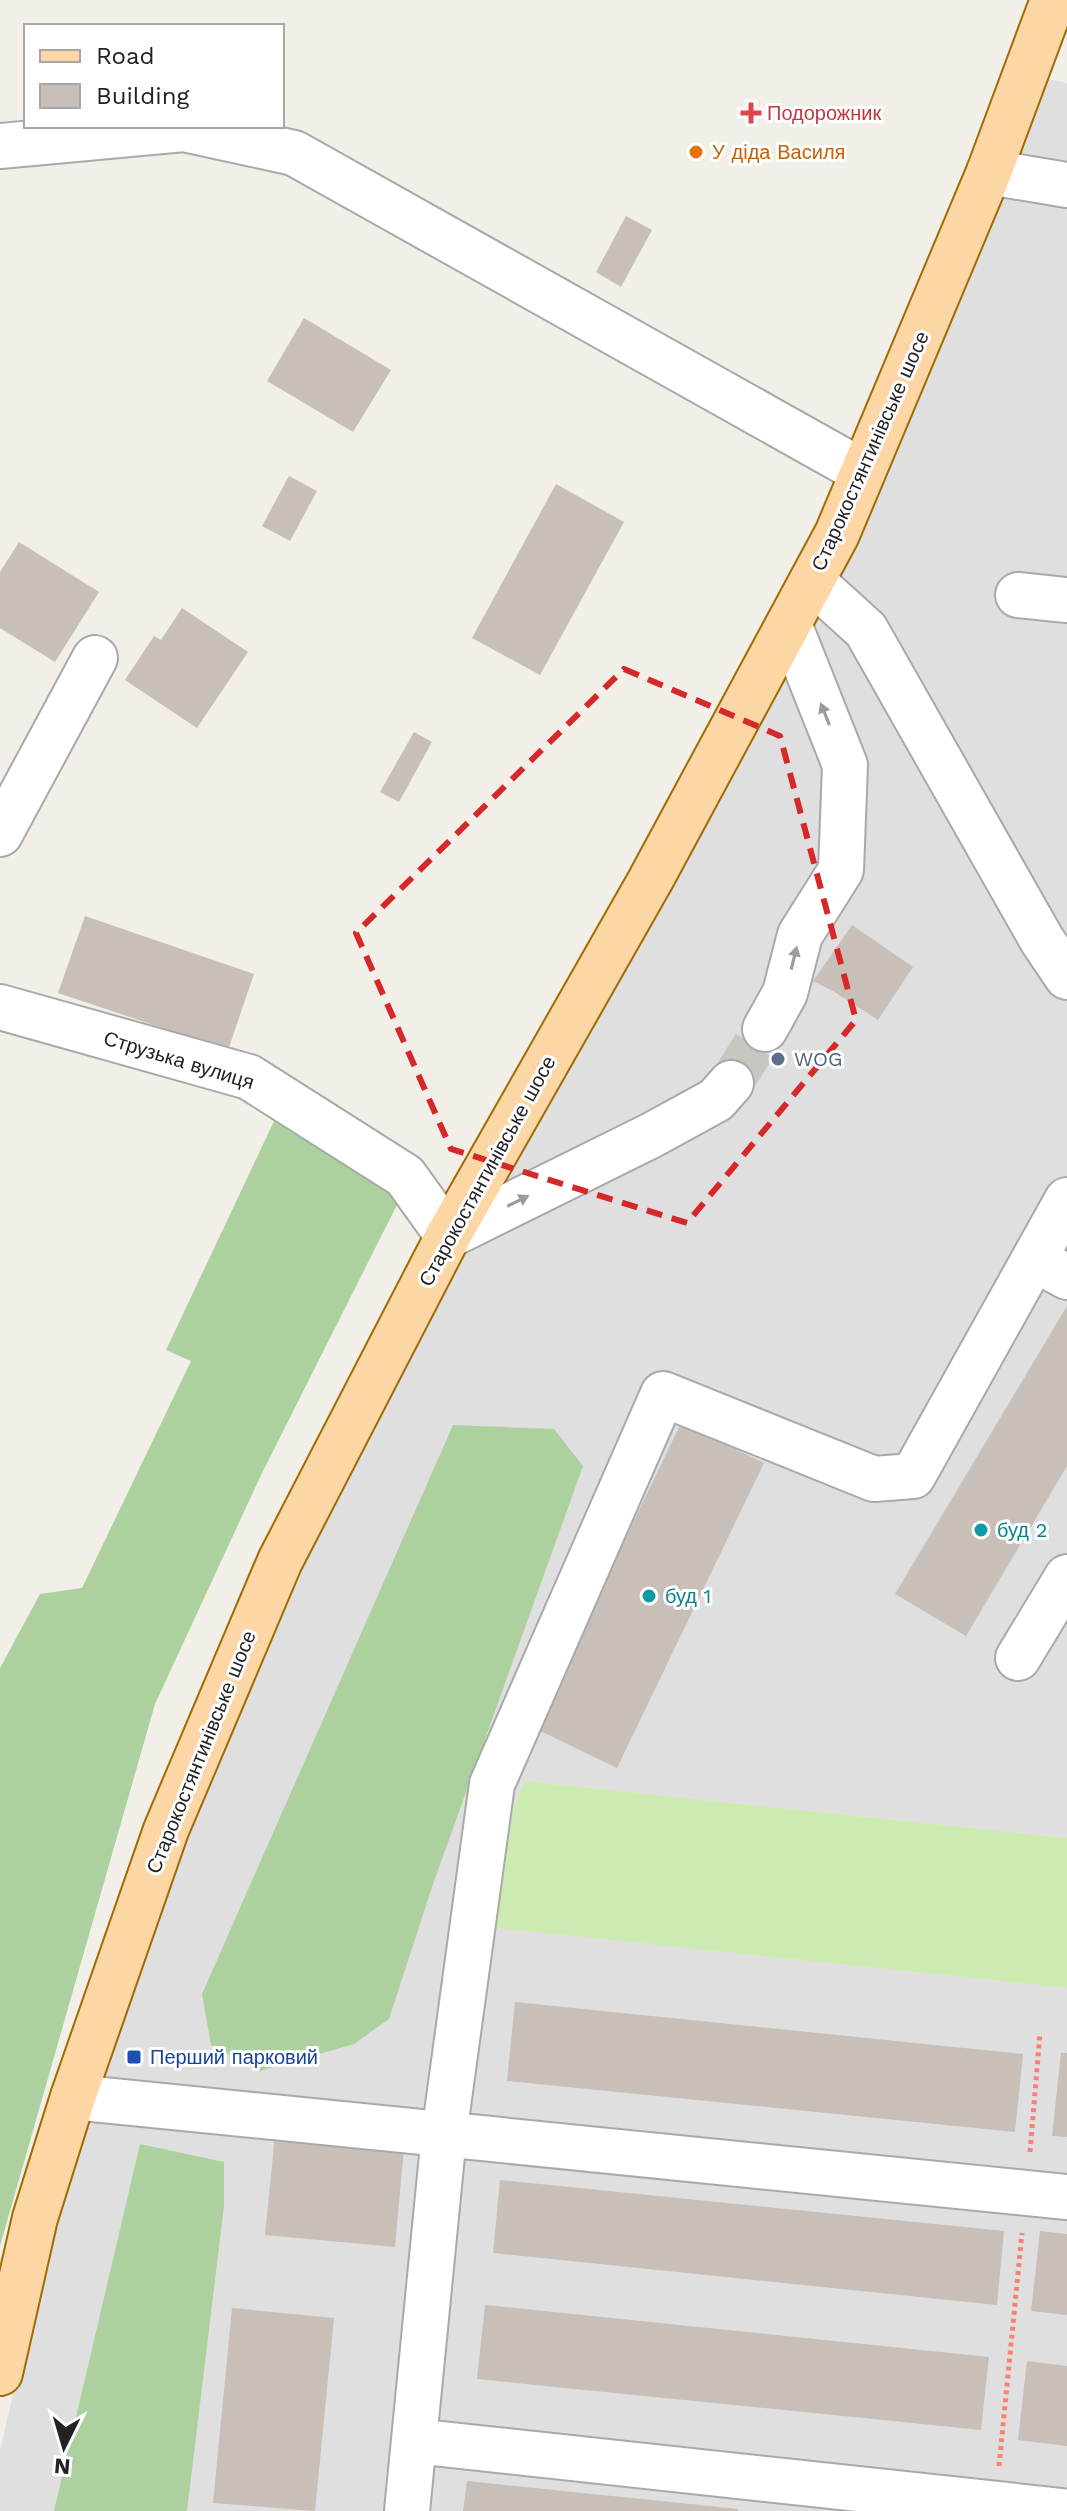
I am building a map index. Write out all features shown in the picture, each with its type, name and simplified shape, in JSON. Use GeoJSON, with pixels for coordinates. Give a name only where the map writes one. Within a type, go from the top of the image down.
{"type":"FeatureCollection","features":[{"type":"Feature","properties":{"kind":"main road","name":"Старокостянтинівське шосе"},"geometry":{"type":"LineString","coordinates":[[0,2373],[35,2218],[73,2097],[166,1830],[280,1561],[448,1236],[651,879],[837,534],[989,172],[1053,0]]}},
{"type":"Feature","properties":{"kind":"street"},"geometry":{"type":"LineString","coordinates":[[0,146],[184,129],[294,153],[863,472]]}},
{"type":"Feature","properties":{"kind":"street"},"geometry":{"type":"LineString","coordinates":[[989,172],[1067,185]]}},
{"type":"Feature","properties":{"kind":"street"},"geometry":{"type":"LineString","coordinates":[[812,581],[866,630],[1042,940],[1067,977]]}},
{"type":"Feature","properties":{"kind":"street"},"geometry":{"type":"LineString","coordinates":[[1018,595],[1067,600]]}},
{"type":"Feature","properties":{"kind":"street"},"geometry":{"type":"LineString","coordinates":[[765,1029],[785,993],[800,935],[841,870],[845,765],[789,624]]}},
{"type":"Feature","properties":{"kind":"street"},"geometry":{"type":"LineString","coordinates":[[0,834],[95,658]]}},
{"type":"Feature","properties":{"kind":"street","name":"Струзька вулиця"},"geometry":{"type":"LineString","coordinates":[[0,1007],[249,1077],[405,1176],[448,1236]]}},
{"type":"Feature","properties":{"kind":"street"},"geometry":{"type":"LineString","coordinates":[[448,1236],[665,1128],[716,1100],[731,1083]]}},
{"type":"Feature","properties":{"kind":"street"},"geometry":{"type":"LineString","coordinates":[[407,2511],[444,2135],[492,1784],[663,1394],[874,1479],[913,1476],[1050,1268],[1067,1200]]}},
{"type":"Feature","properties":{"kind":"street"},"geometry":{"type":"LineString","coordinates":[[1018,1658],[1067,1577]]}},
{"type":"Feature","properties":{"kind":"street"},"geometry":{"type":"LineString","coordinates":[[73,2097],[1047,2195]]}},
{"type":"Feature","properties":{"kind":"street"},"geometry":{"type":"LineString","coordinates":[[414,2441],[1062,2511]]}},
{"type":"Feature","properties":{"kind":"path"},"geometry":{"type":"LineString","coordinates":[[996,2504],[1047,2195],[1040,2033]]}},
{"type":"Feature","properties":{"kind":"highlighted area"},"geometry":{"type":"Polygon","coordinates":[[[624,669],[780,736],[856,1020],[687,1223],[451,1149],[356,933],[624,669]]]}},
{"type":"Feature","properties":{"kind":"shaded area"},"geometry":{"type":"Polygon","coordinates":[[[1042,78],[1067,83],[1067,1838],[524,1781],[469,1925],[1067,1988],[1067,2511],[0,2511],[0,2451],[52,2222],[182,1837],[296,1568],[1042,78]]]}},
{"type":"Feature","properties":{"kind":"green space"},"geometry":{"type":"Polygon","coordinates":[[[276,1117],[401,1197],[262,1473],[155,1704],[0,2246],[0,1668],[40,1594],[82,1588],[191,1361],[166,1350],[276,1117]]]}},
{"type":"Feature","properties":{"kind":"green space"},"geometry":{"type":"Polygon","coordinates":[[[453,1425],[554,1429],[583,1466],[432,1887],[389,2019],[354,2044],[260,2071],[211,2045],[202,1994],[453,1425]]]}},
{"type":"Feature","properties":{"kind":"green space"},"geometry":{"type":"Polygon","coordinates":[[[524,1781],[1067,1838],[1067,1988],[468,1925],[524,1781]]]}},
{"type":"Feature","properties":{"kind":"green space"},"geometry":{"type":"Polygon","coordinates":[[[140,2144],[224,2162],[224,2206],[187,2511],[54,2511],[140,2144]]]}},
{"type":"Feature","properties":{"kind":"building"},"geometry":{"type":"Polygon","coordinates":[[[626,216],[652,230],[621,287],[596,272],[626,216]]]}},
{"type":"Feature","properties":{"kind":"building"},"geometry":{"type":"Polygon","coordinates":[[[304,318],[391,370],[353,432],[267,381],[304,318]]]}},
{"type":"Feature","properties":{"kind":"building"},"geometry":{"type":"Polygon","coordinates":[[[289,476],[317,491],[290,541],[262,526],[289,476]]]}},
{"type":"Feature","properties":{"kind":"building"},"geometry":{"type":"Polygon","coordinates":[[[556,484],[624,522],[540,675],[472,638],[556,484]]]}},
{"type":"Feature","properties":{"kind":"building"},"geometry":{"type":"Polygon","coordinates":[[[19,542],[99,592],[55,662],[0,628],[0,572],[19,542]]]}},
{"type":"Feature","properties":{"kind":"building"},"geometry":{"type":"Polygon","coordinates":[[[182,608],[248,652],[197,728],[125,680],[154,636],[161,640],[182,608]]]}},
{"type":"Feature","properties":{"kind":"building"},"geometry":{"type":"Polygon","coordinates":[[[414,732],[432,742],[399,802],[380,792],[414,732]]]}},
{"type":"Feature","properties":{"kind":"building"},"geometry":{"type":"Polygon","coordinates":[[[85,916],[254,974],[228,1050],[58,993],[85,916]]]}},
{"type":"Feature","properties":{"kind":"building"},"geometry":{"type":"Polygon","coordinates":[[[852,925],[913,967],[878,1020],[813,981],[852,925]]]}},
{"type":"Feature","properties":{"kind":"building","name":"буд 2"},"geometry":{"type":"Polygon","coordinates":[[[1067,1306],[1067,1466],[966,1636],[895,1594],[1067,1306]]]}},
{"type":"Feature","properties":{"kind":"building","name":"буд 1"},"geometry":{"type":"Polygon","coordinates":[[[681,1423],[764,1463],[617,1768],[534,1728],[681,1423]]]}},
{"type":"Feature","properties":{"kind":"building"},"geometry":{"type":"Polygon","coordinates":[[[515,2002],[1023,2054],[1015,2132],[507,2081],[515,2002]]]}},
{"type":"Feature","properties":{"kind":"building"},"geometry":{"type":"Polygon","coordinates":[[[1061,2053],[1067,2053],[1067,2137],[1052,2136],[1061,2053]]]}},
{"type":"Feature","properties":{"kind":"building"},"geometry":{"type":"Polygon","coordinates":[[[275,2135],[404,2148],[395,2247],[265,2235],[275,2135]]]}},
{"type":"Feature","properties":{"kind":"building"},"geometry":{"type":"Polygon","coordinates":[[[500,2180],[1004,2231],[997,2305],[493,2253],[500,2180]]]}},
{"type":"Feature","properties":{"kind":"building"},"geometry":{"type":"Polygon","coordinates":[[[1040,2231],[1067,2234],[1067,2315],[1031,2311],[1040,2231]]]}},
{"type":"Feature","properties":{"kind":"building"},"geometry":{"type":"Polygon","coordinates":[[[485,2305],[989,2357],[981,2430],[477,2379],[485,2305]]]}},
{"type":"Feature","properties":{"kind":"building"},"geometry":{"type":"Polygon","coordinates":[[[232,2308],[334,2318],[315,2511],[213,2503],[232,2308]]]}},
{"type":"Feature","properties":{"kind":"building"},"geometry":{"type":"Polygon","coordinates":[[[1027,2361],[1067,2366],[1067,2446],[1018,2440],[1027,2361]]]}},
{"type":"Feature","properties":{"kind":"building"},"geometry":{"type":"Polygon","coordinates":[[[467,2481],[738,2509],[738,2511],[463,2511],[467,2481]]]}},
{"type":"Feature","properties":{"kind":"tunnel"},"geometry":{"type":"LineString","coordinates":[[731,1083],[765,1029]]}},
{"type":"Feature","properties":{"kind":"place","name":"Подорожник"},"geometry":{"type":"Point","coordinates":[751,113]}},
{"type":"Feature","properties":{"kind":"place","name":"У діда Василя"},"geometry":{"type":"Point","coordinates":[696,152]}},
{"type":"Feature","properties":{"kind":"place","name":"WOG"},"geometry":{"type":"Point","coordinates":[778,1059]}},
{"type":"Feature","properties":{"kind":"place","name":"буд 2"},"geometry":{"type":"Point","coordinates":[981,1530]}},
{"type":"Feature","properties":{"kind":"place","name":"буд 1"},"geometry":{"type":"Point","coordinates":[649,1596]}},
{"type":"Feature","properties":{"kind":"place","name":"Перший парковий"},"geometry":{"type":"Point","coordinates":[134,2057]}}]}
